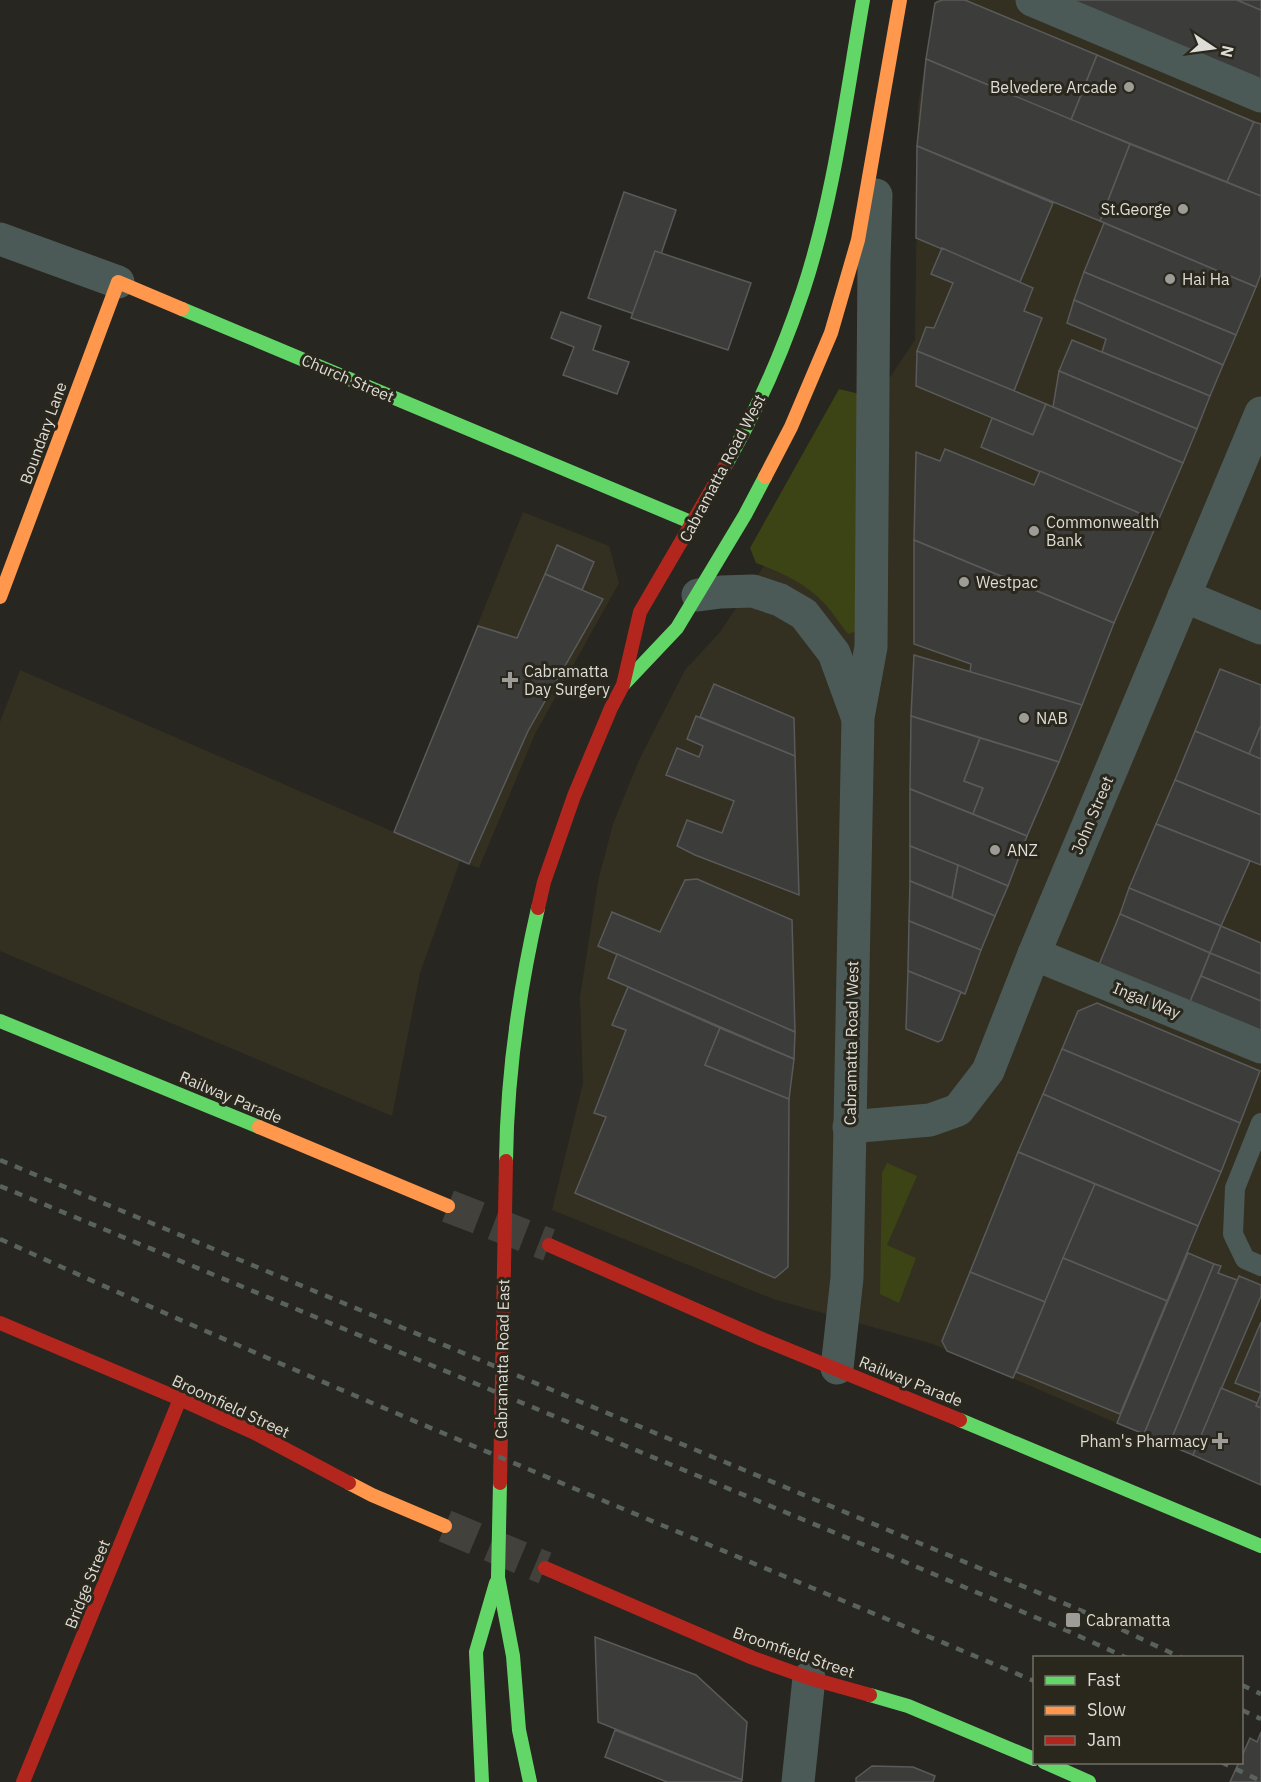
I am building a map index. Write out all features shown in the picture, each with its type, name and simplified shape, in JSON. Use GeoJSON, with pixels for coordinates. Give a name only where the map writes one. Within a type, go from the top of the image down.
{"type":"FeatureCollection","features":[{"type":"Feature","properties":{"kind":"main road","name":"Cabramatta Road West"},"geometry":{"type":"LineString","coordinates":[[506,1140],[515,1030],[525,966],[544,882],[574,796],[623,685],[640,612],[749,424],[778,358],[803,290],[823,216],[836,154],[863,0]]}},
{"type":"Feature","properties":{"kind":"main road","name":"Cabramatta Road West"},"geometry":{"type":"LineString","coordinates":[[623,685],[677,628],[698,595],[745,515],[791,427],[831,333],[858,240],[900,0]]}},
{"type":"Feature","properties":{"kind":"main road","name":"Church Street"},"geometry":{"type":"LineString","coordinates":[[118,282],[693,523]]}},
{"type":"Feature","properties":{"kind":"main road","name":"Boundary Lane"},"geometry":{"type":"LineString","coordinates":[[0,597],[118,282]]}},
{"type":"Feature","properties":{"kind":"main road","name":"Railway Parade"},"geometry":{"type":"LineString","coordinates":[[0,1022],[147,1080],[448,1206]]}},
{"type":"Feature","properties":{"kind":"main road","name":"Cabramatta Road East"},"geometry":{"type":"LineString","coordinates":[[506,1140],[498,1577],[513,1656],[519,1730],[530,1782]]}},
{"type":"Feature","properties":{"kind":"main road","name":"Railway Parade"},"geometry":{"type":"LineString","coordinates":[[549,1245],[762,1339],[837,1368],[1261,1546]]}},
{"type":"Feature","properties":{"kind":"main road","name":"Broomfield Street"},"geometry":{"type":"LineString","coordinates":[[0,1323],[255,1433],[372,1495],[445,1526]]}},
{"type":"Feature","properties":{"kind":"main road","name":"Bridge Street"},"geometry":{"type":"LineString","coordinates":[[23,1782],[180,1399]]}},
{"type":"Feature","properties":{"kind":"main road","name":"Broomfield Street"},"geometry":{"type":"LineString","coordinates":[[544,1568],[753,1658],[809,1678],[908,1706],[1033,1758]]}},
{"type":"Feature","properties":{"kind":"main road","name":"Cabramatta Road East"},"geometry":{"type":"LineString","coordinates":[[482,1782],[476,1652],[498,1577]]}},
{"type":"Feature","properties":{"kind":"main road"},"geometry":{"type":"LineString","coordinates":[[1048,1764],[1089,1782]]}},
{"type":"Feature","properties":{"kind":"street"},"geometry":{"type":"LineString","coordinates":[[1032,0],[1261,96]]}},
{"type":"Feature","properties":{"kind":"street","name":"Cabramatta Road West"},"geometry":{"type":"LineString","coordinates":[[837,1368],[846,1292],[858,717],[871,647],[874,263],[879,121]]}},
{"type":"Feature","properties":{"kind":"street","name":"Church Street"},"geometry":{"type":"LineString","coordinates":[[0,239],[118,282]]}},
{"type":"Feature","properties":{"kind":"street","name":"John Street"},"geometry":{"type":"LineString","coordinates":[[849,1127],[930,1120],[958,1110],[988,1071],[1034,954],[1261,413]]}},
{"type":"Feature","properties":{"kind":"street","name":"Cabramatta Road West"},"geometry":{"type":"LineString","coordinates":[[698,595],[753,591],[780,600],[804,614],[834,653],[858,717]]}},
{"type":"Feature","properties":{"kind":"street"},"geometry":{"type":"LineString","coordinates":[[1184,596],[1261,628]]}},
{"type":"Feature","properties":{"kind":"street","name":"Ingal Way"},"geometry":{"type":"LineString","coordinates":[[1034,954],[1261,1047]]}},
{"type":"Feature","properties":{"kind":"street"},"geometry":{"type":"LineString","coordinates":[[798,1782],[809,1678]]}},
{"type":"Feature","properties":{"kind":"lane"},"geometry":{"type":"LineString","coordinates":[[1261,1123],[1235,1188],[1233,1234],[1245,1259],[1261,1266]]}},
{"type":"Feature","properties":{"kind":"shaded area"},"geometry":{"type":"Polygon","coordinates":[[[936,0],[1261,0],[1261,1485],[933,1344],[773,1299],[552,1210],[583,1083],[580,997],[598,881],[613,824],[639,760],[685,670],[720,632],[915,340],[918,105],[936,0]]]}},
{"type":"Feature","properties":{"kind":"shaded area"},"geometry":{"type":"Polygon","coordinates":[[[523,512],[609,546],[619,583],[535,734],[479,868],[460,861],[420,973],[392,1116],[0,951],[0,722],[20,670],[394,832],[523,512]]]}},
{"type":"Feature","properties":{"kind":"green space"},"geometry":{"type":"Polygon","coordinates":[[[839,389],[864,395],[862,629],[848,634],[818,597],[793,579],[756,563],[750,548],[839,389]]]}},
{"type":"Feature","properties":{"kind":"green space"},"geometry":{"type":"Polygon","coordinates":[[[887,1163],[917,1176],[887,1245],[916,1258],[899,1303],[880,1294],[882,1173],[887,1163]]]}},
{"type":"Feature","properties":{"kind":"building"},"geometry":{"type":"Polygon","coordinates":[[[942,0],[965,0],[1097,55],[1071,120],[926,59],[935,3],[942,0]]]}},
{"type":"Feature","properties":{"kind":"building"},"geometry":{"type":"Polygon","coordinates":[[[1053,0],[1237,0],[1261,10],[1261,86],[1053,0]]]}},
{"type":"Feature","properties":{"kind":"building"},"geometry":{"type":"Polygon","coordinates":[[[1237,0],[1261,0],[1261,10],[1237,0]]]}},
{"type":"Feature","properties":{"kind":"building","name":"Belvedere Arcade"},"geometry":{"type":"Polygon","coordinates":[[[1097,55],[1254,122],[1227,182],[1071,120],[1097,55]]]}},
{"type":"Feature","properties":{"kind":"building"},"geometry":{"type":"Polygon","coordinates":[[[926,59],[1130,144],[1100,221],[917,146],[926,59]]]}},
{"type":"Feature","properties":{"kind":"building"},"geometry":{"type":"Polygon","coordinates":[[[1254,122],[1261,124],[1261,196],[1227,182],[1254,122]]]}},
{"type":"Feature","properties":{"kind":"building","name":"St.George"},"geometry":{"type":"Polygon","coordinates":[[[1130,144],[1261,196],[1261,274],[1256,287],[1100,221],[1130,144]]]}},
{"type":"Feature","properties":{"kind":"building"},"geometry":{"type":"Polygon","coordinates":[[[917,146],[1053,203],[1020,282],[916,238],[917,146]]]}},
{"type":"Feature","properties":{"kind":"building"},"geometry":{"type":"Polygon","coordinates":[[[624,192],[676,210],[640,316],[588,298],[624,192]]]}},
{"type":"Feature","properties":{"kind":"building","name":"Hai Ha"},"geometry":{"type":"Polygon","coordinates":[[[1104,223],[1256,287],[1236,335],[1084,272],[1104,223]]]}},
{"type":"Feature","properties":{"kind":"building"},"geometry":{"type":"Polygon","coordinates":[[[942,248],[1033,288],[1024,311],[1042,318],[1014,391],[917,351],[926,327],[934,328],[953,283],[931,274],[942,248]]]}},
{"type":"Feature","properties":{"kind":"building"},"geometry":{"type":"Polygon","coordinates":[[[655,251],[751,283],[728,350],[631,318],[655,251]]]}},
{"type":"Feature","properties":{"kind":"building"},"geometry":{"type":"Polygon","coordinates":[[[1084,272],[1236,335],[1223,365],[1074,300],[1084,272]]]}},
{"type":"Feature","properties":{"kind":"building"},"geometry":{"type":"Polygon","coordinates":[[[1074,300],[1223,365],[1210,396],[1102,352],[1106,339],[1067,323],[1074,300]]]}},
{"type":"Feature","properties":{"kind":"building"},"geometry":{"type":"Polygon","coordinates":[[[561,312],[601,326],[593,350],[629,362],[617,394],[563,375],[574,347],[551,338],[561,312]]]}},
{"type":"Feature","properties":{"kind":"building"},"geometry":{"type":"Polygon","coordinates":[[[1072,340],[1210,396],[1197,429],[1059,371],[1072,340]]]}},
{"type":"Feature","properties":{"kind":"building"},"geometry":{"type":"Polygon","coordinates":[[[917,351],[1046,404],[1033,435],[916,386],[917,351]]]}},
{"type":"Feature","properties":{"kind":"building"},"geometry":{"type":"Polygon","coordinates":[[[1059,371],[1197,429],[1183,463],[1053,407],[1059,371]]]}},
{"type":"Feature","properties":{"kind":"building"},"geometry":{"type":"Polygon","coordinates":[[[1046,404],[1183,463],[1158,521],[981,447],[992,418],[1033,435],[1046,404]]]}},
{"type":"Feature","properties":{"kind":"building","name":"Commonwealth Bank"},"geometry":{"type":"Polygon","coordinates":[[[945,449],[1034,485],[1040,471],[1158,521],[1114,623],[914,540],[916,452],[940,461],[945,449]]]}},
{"type":"Feature","properties":{"kind":"building","name":"Westpac"},"geometry":{"type":"Polygon","coordinates":[[[914,540],[1114,623],[1082,705],[970,672],[971,664],[914,644],[914,540]]]}},
{"type":"Feature","properties":{"kind":"building"},"geometry":{"type":"Polygon","coordinates":[[[557,545],[594,562],[582,590],[545,574],[557,545]]]}},
{"type":"Feature","properties":{"kind":"building","name":"Cabramatta Day Surgery"},"geometry":{"type":"Polygon","coordinates":[[[545,574],[603,599],[528,731],[469,864],[394,832],[478,626],[517,638],[545,574]]]}},
{"type":"Feature","properties":{"kind":"building"},"geometry":{"type":"Polygon","coordinates":[[[914,655],[1082,705],[1059,762],[911,716],[914,655]]]}},
{"type":"Feature","properties":{"kind":"building"},"geometry":{"type":"Polygon","coordinates":[[[1220,669],[1261,685],[1261,725],[1249,754],[1195,731],[1220,669]]]}},
{"type":"Feature","properties":{"kind":"building"},"geometry":{"type":"Polygon","coordinates":[[[714,684],[794,718],[795,756],[700,717],[714,684]]]}},
{"type":"Feature","properties":{"kind":"building"},"geometry":{"type":"Polygon","coordinates":[[[696,716],[795,756],[799,895],[677,846],[687,820],[722,833],[734,801],[666,775],[677,748],[699,757],[703,746],[687,739],[696,716]]]}},
{"type":"Feature","properties":{"kind":"building"},"geometry":{"type":"Polygon","coordinates":[[[911,716],[980,738],[964,781],[983,788],[973,814],[910,789],[911,716]]]}},
{"type":"Feature","properties":{"kind":"building"},"geometry":{"type":"Polygon","coordinates":[[[1261,725],[1261,759],[1249,754],[1261,725]]]}},
{"type":"Feature","properties":{"kind":"building"},"geometry":{"type":"Polygon","coordinates":[[[1195,731],[1261,759],[1261,815],[1175,780],[1195,731]]]}},
{"type":"Feature","properties":{"kind":"building"},"geometry":{"type":"Polygon","coordinates":[[[980,738],[1059,762],[1027,836],[973,814],[983,788],[964,781],[980,738]]]}},
{"type":"Feature","properties":{"kind":"building"},"geometry":{"type":"Polygon","coordinates":[[[1175,780],[1261,815],[1261,865],[1156,824],[1175,780]]]}},
{"type":"Feature","properties":{"kind":"building"},"geometry":{"type":"Polygon","coordinates":[[[910,789],[1027,836],[1008,886],[910,846],[910,789]]]}},
{"type":"Feature","properties":{"kind":"building"},"geometry":{"type":"Polygon","coordinates":[[[1156,824],[1250,861],[1221,926],[1129,888],[1156,824]]]}},
{"type":"Feature","properties":{"kind":"building"},"geometry":{"type":"Polygon","coordinates":[[[910,846],[958,865],[952,898],[910,881],[910,846]]]}},
{"type":"Feature","properties":{"kind":"building"},"geometry":{"type":"Polygon","coordinates":[[[958,865],[1008,886],[995,916],[952,898],[958,865]]]}},
{"type":"Feature","properties":{"kind":"building"},"geometry":{"type":"Polygon","coordinates":[[[697,879],[792,920],[795,1032],[598,946],[612,912],[660,932],[685,880],[697,879]]]}},
{"type":"Feature","properties":{"kind":"building"},"geometry":{"type":"Polygon","coordinates":[[[910,881],[995,916],[981,950],[909,921],[910,881]]]}},
{"type":"Feature","properties":{"kind":"building"},"geometry":{"type":"Polygon","coordinates":[[[1129,888],[1221,926],[1210,953],[1120,914],[1129,888]]]}},
{"type":"Feature","properties":{"kind":"building"},"geometry":{"type":"Polygon","coordinates":[[[1120,914],[1210,953],[1189,1004],[1098,967],[1120,914]]]}},
{"type":"Feature","properties":{"kind":"building"},"geometry":{"type":"Polygon","coordinates":[[[909,921],[981,950],[965,994],[908,971],[909,921]]]}},
{"type":"Feature","properties":{"kind":"building"},"geometry":{"type":"Polygon","coordinates":[[[1221,926],[1261,943],[1261,974],[1210,953],[1221,926]]]}},
{"type":"Feature","properties":{"kind":"building"},"geometry":{"type":"Polygon","coordinates":[[[1210,953],[1261,974],[1261,1001],[1201,976],[1210,953]]]}},
{"type":"Feature","properties":{"kind":"building"},"geometry":{"type":"Polygon","coordinates":[[[617,954],[795,1032],[794,1059],[608,978],[617,954]]]}},
{"type":"Feature","properties":{"kind":"building"},"geometry":{"type":"Polygon","coordinates":[[[908,971],[961,992],[942,1040],[938,1042],[906,1029],[908,971]]]}},
{"type":"Feature","properties":{"kind":"building"},"geometry":{"type":"Polygon","coordinates":[[[1201,976],[1261,1001],[1261,1034],[1189,1004],[1201,976]]]}},
{"type":"Feature","properties":{"kind":"building"},"geometry":{"type":"Polygon","coordinates":[[[628,987],[720,1028],[705,1065],[789,1099],[788,1267],[775,1278],[575,1193],[606,1117],[594,1113],[626,1030],[612,1025],[628,987]]]}},
{"type":"Feature","properties":{"kind":"building"},"geometry":{"type":"Polygon","coordinates":[[[1097,1003],[1260,1071],[1240,1123],[1062,1049],[1078,1011],[1097,1003]]]}},
{"type":"Feature","properties":{"kind":"building"},"geometry":{"type":"Polygon","coordinates":[[[720,1028],[794,1059],[789,1099],[705,1065],[720,1028]]]}},
{"type":"Feature","properties":{"kind":"building"},"geometry":{"type":"Polygon","coordinates":[[[1062,1049],[1240,1123],[1221,1172],[1043,1094],[1062,1049]]]}},
{"type":"Feature","properties":{"kind":"building"},"geometry":{"type":"Polygon","coordinates":[[[1043,1094],[1221,1172],[1198,1226],[1018,1152],[1043,1094]]]}},
{"type":"Feature","properties":{"kind":"building"},"geometry":{"type":"Polygon","coordinates":[[[1018,1152],[1095,1184],[1045,1302],[970,1272],[1018,1152]]]}},
{"type":"Feature","properties":{"kind":"building"},"geometry":{"type":"Polygon","coordinates":[[[1095,1184],[1198,1226],[1167,1301],[1063,1258],[1095,1184]]]}},
{"type":"Feature","properties":{"kind":"building"},"geometry":{"type":"Polygon","coordinates":[[[1188,1253],[1214,1264],[1144,1434],[1117,1423],[1188,1253]]]}},
{"type":"Feature","properties":{"kind":"building"},"geometry":{"type":"Polygon","coordinates":[[[1063,1258],[1167,1301],[1120,1414],[1016,1372],[1063,1258]]]}},
{"type":"Feature","properties":{"kind":"building"},"geometry":{"type":"Polygon","coordinates":[[[1214,1264],[1221,1266],[1218,1273],[1237,1280],[1169,1445],[1144,1434],[1214,1264]]]}},
{"type":"Feature","properties":{"kind":"building"},"geometry":{"type":"Polygon","coordinates":[[[970,1272],[1045,1302],[1013,1378],[947,1351],[942,1341],[970,1272]]]}},
{"type":"Feature","properties":{"kind":"building"},"geometry":{"type":"Polygon","coordinates":[[[1239,1276],[1261,1285],[1261,1296],[1193,1455],[1169,1445],[1239,1276]]]}},
{"type":"Feature","properties":{"kind":"building"},"geometry":{"type":"Polygon","coordinates":[[[1261,1322],[1261,1393],[1235,1383],[1261,1322]]]}},
{"type":"Feature","properties":{"kind":"building"},"geometry":{"type":"Polygon","coordinates":[[[1221,1388],[1257,1403],[1256,1406],[1261,1408],[1261,1485],[1193,1455],[1221,1388]]]}},
{"type":"Feature","properties":{"kind":"building"},"geometry":{"type":"Polygon","coordinates":[[[1261,1393],[1261,1408],[1256,1406],[1261,1393]]]}},
{"type":"Feature","properties":{"kind":"building"},"geometry":{"type":"Polygon","coordinates":[[[595,1637],[696,1675],[747,1722],[742,1780],[598,1722],[595,1637]]]}},
{"type":"Feature","properties":{"kind":"building"},"geometry":{"type":"Polygon","coordinates":[[[615,1730],[742,1780],[741,1782],[667,1782],[605,1757],[615,1730]]]}},
{"type":"Feature","properties":{"kind":"building"},"geometry":{"type":"Polygon","coordinates":[[[1261,1732],[1261,1782],[1230,1782],[1238,1764],[1243,1764],[1243,1754],[1250,1738],[1257,1742],[1261,1732]]]}},
{"type":"Feature","properties":{"kind":"building"},"geometry":{"type":"Polygon","coordinates":[[[872,1766],[913,1767],[935,1776],[933,1782],[856,1782],[856,1778],[872,1766]]]}},
{"type":"Feature","properties":{"kind":"tunnel"},"geometry":{"type":"LineString","coordinates":[[448,1206],[549,1245]]}},
{"type":"Feature","properties":{"kind":"tunnel"},"geometry":{"type":"LineString","coordinates":[[445,1526],[545,1568]]}},
{"type":"Feature","properties":{"kind":"railway"},"geometry":{"type":"LineString","coordinates":[[0,1160],[1080,1610],[1178,1656]]}},
{"type":"Feature","properties":{"kind":"railway"},"geometry":{"type":"LineString","coordinates":[[0,1186],[898,1559],[1123,1656]]}},
{"type":"Feature","properties":{"kind":"railway"},"geometry":{"type":"LineString","coordinates":[[0,1239],[386,1409],[1033,1681]]}},
{"type":"Feature","properties":{"kind":"railway"},"geometry":{"type":"LineString","coordinates":[[1243,1685],[1261,1694]]}},
{"type":"Feature","properties":{"kind":"railway"},"geometry":{"type":"LineString","coordinates":[[1243,1710],[1261,1719]]}},
{"type":"Feature","properties":{"kind":"railway"},"geometry":{"type":"LineString","coordinates":[[1225,1764],[1261,1781]]}},
{"type":"Feature","properties":{"kind":"traffic: fast"},"geometry":{"type":"LineString","coordinates":[[727,463],[778,357],[814,255],[838,147],[863,0]]}},
{"type":"Feature","properties":{"kind":"traffic: fast"},"geometry":{"type":"LineString","coordinates":[[182,309],[693,523]]}},
{"type":"Feature","properties":{"kind":"traffic: fast"},"geometry":{"type":"LineString","coordinates":[[624,684],[677,628],[745,515],[765,477]]}},
{"type":"Feature","properties":{"kind":"traffic: fast"},"geometry":{"type":"LineString","coordinates":[[506,1161],[515,1033],[538,908]]}},
{"type":"Feature","properties":{"kind":"traffic: fast"},"geometry":{"type":"LineString","coordinates":[[0,1021],[259,1127]]}},
{"type":"Feature","properties":{"kind":"traffic: fast"},"geometry":{"type":"LineString","coordinates":[[960,1420],[1261,1546]]}},
{"type":"Feature","properties":{"kind":"traffic: fast"},"geometry":{"type":"LineString","coordinates":[[500,1483],[498,1577],[513,1656],[519,1730],[530,1782]]}},
{"type":"Feature","properties":{"kind":"traffic: fast"},"geometry":{"type":"LineString","coordinates":[[482,1782],[476,1652],[496,1583]]}},
{"type":"Feature","properties":{"kind":"traffic: fast"},"geometry":{"type":"LineString","coordinates":[[870,1695],[908,1706],[1033,1759]]}},
{"type":"Feature","properties":{"kind":"traffic: fast"},"geometry":{"type":"LineString","coordinates":[[1048,1764],[1089,1782]]}},
{"type":"Feature","properties":{"kind":"traffic: slow"},"geometry":{"type":"LineString","coordinates":[[765,477],[791,427],[831,333],[858,240],[900,0]]}},
{"type":"Feature","properties":{"kind":"traffic: slow"},"geometry":{"type":"LineString","coordinates":[[0,597],[118,282],[182,309]]}},
{"type":"Feature","properties":{"kind":"traffic: slow"},"geometry":{"type":"LineString","coordinates":[[259,1127],[448,1206]]}},
{"type":"Feature","properties":{"kind":"traffic: slow"},"geometry":{"type":"LineString","coordinates":[[349,1483],[445,1526]]}},
{"type":"Feature","properties":{"kind":"traffic: jam"},"geometry":{"type":"LineString","coordinates":[[538,908],[544,882],[574,796],[623,685],[640,612],[727,463]]}},
{"type":"Feature","properties":{"kind":"traffic: jam"},"geometry":{"type":"LineString","coordinates":[[500,1483],[506,1161]]}},
{"type":"Feature","properties":{"kind":"traffic: jam"},"geometry":{"type":"LineString","coordinates":[[549,1245],[762,1339],[960,1420]]}},
{"type":"Feature","properties":{"kind":"traffic: jam"},"geometry":{"type":"LineString","coordinates":[[0,1323],[255,1433],[349,1483]]}},
{"type":"Feature","properties":{"kind":"traffic: jam"},"geometry":{"type":"LineString","coordinates":[[23,1782],[180,1399]]}},
{"type":"Feature","properties":{"kind":"traffic: jam"},"geometry":{"type":"LineString","coordinates":[[545,1568],[753,1658],[809,1678],[870,1695]]}},
{"type":"Feature","properties":{"kind":"place","name":"Belvedere Arcade"},"geometry":{"type":"Point","coordinates":[1129,87]}},
{"type":"Feature","properties":{"kind":"place","name":"St.George"},"geometry":{"type":"Point","coordinates":[1183,209]}},
{"type":"Feature","properties":{"kind":"place","name":"Hai Ha"},"geometry":{"type":"Point","coordinates":[1170,279]}},
{"type":"Feature","properties":{"kind":"place","name":"Commonwealth Bank"},"geometry":{"type":"Point","coordinates":[1034,531]}},
{"type":"Feature","properties":{"kind":"place","name":"Westpac"},"geometry":{"type":"Point","coordinates":[964,582]}},
{"type":"Feature","properties":{"kind":"place","name":"Cabramatta Day Surgery"},"geometry":{"type":"Point","coordinates":[510,680]}},
{"type":"Feature","properties":{"kind":"place","name":"NAB"},"geometry":{"type":"Point","coordinates":[1024,718]}},
{"type":"Feature","properties":{"kind":"place","name":"ANZ"},"geometry":{"type":"Point","coordinates":[995,850]}},
{"type":"Feature","properties":{"kind":"place","name":"Pham's Pharmacy"},"geometry":{"type":"Point","coordinates":[1220,1441]}},
{"type":"Feature","properties":{"kind":"place","name":"Cabramatta"},"geometry":{"type":"Point","coordinates":[1073,1620]}}]}
